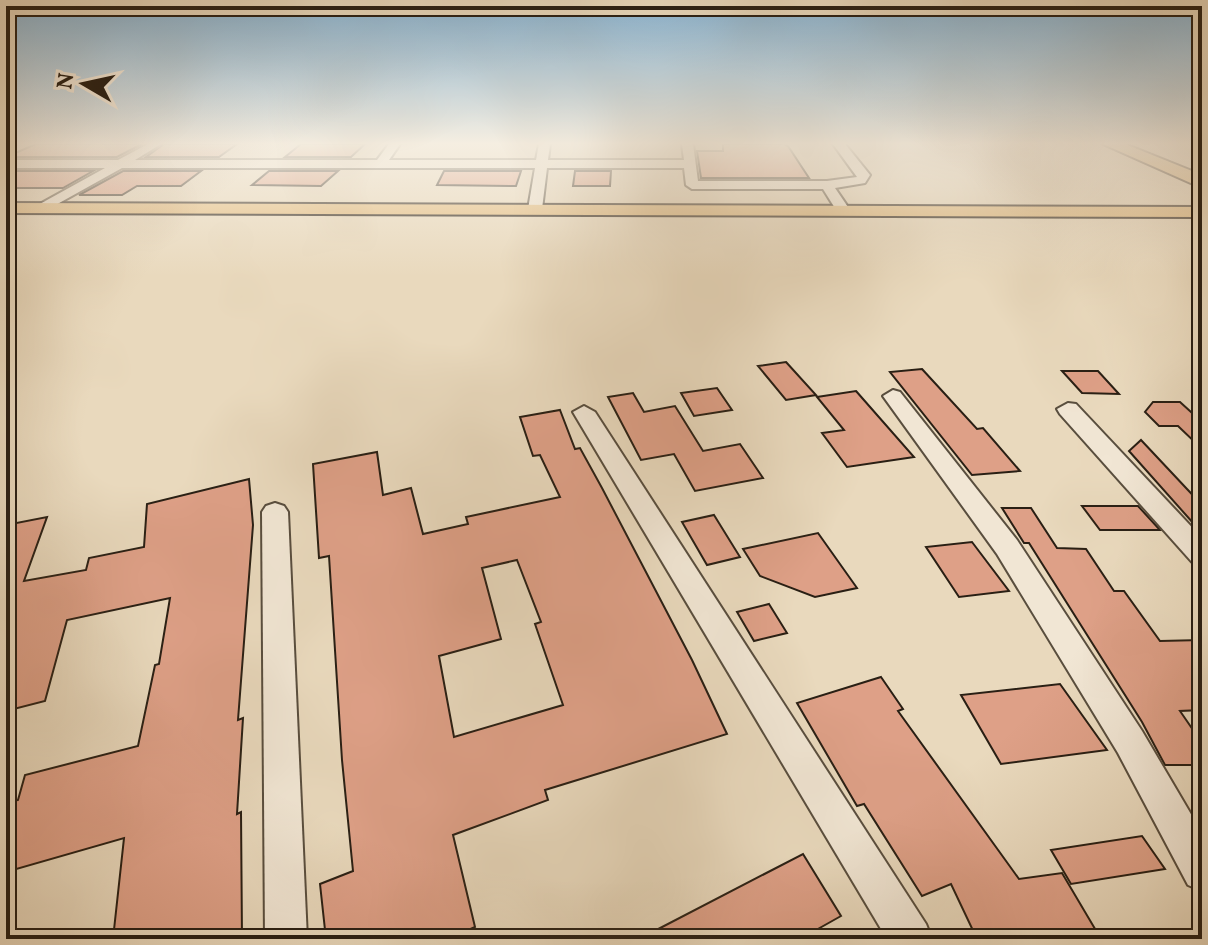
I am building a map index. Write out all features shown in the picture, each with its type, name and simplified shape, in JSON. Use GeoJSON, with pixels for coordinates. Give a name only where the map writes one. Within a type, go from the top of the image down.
{"type":"FeatureCollection","features":[{"type":"Feature","properties":{"kind":"main road"},"geometry":{"type":"LineString","coordinates":[[6,208],[535,209],[695,196],[840,204],[1202,212]]}},
{"type":"Feature","properties":{"kind":"street"},"geometry":{"type":"LineString","coordinates":[[43,208],[77,188]]}},
{"type":"Feature","properties":{"kind":"street"},"geometry":{"type":"LineString","coordinates":[[535,209],[538,188]]}},
{"type":"Feature","properties":{"kind":"street"},"geometry":{"type":"LineString","coordinates":[[693,188],[695,196]]}},
{"type":"Feature","properties":{"kind":"street"},"geometry":{"type":"LineString","coordinates":[[695,196],[755,188]]}},
{"type":"Feature","properties":{"kind":"street"},"geometry":{"type":"LineString","coordinates":[[829,188],[840,204]]}},
{"type":"Feature","properties":{"kind":"street"},"geometry":{"type":"LineString","coordinates":[[695,196],[724,192]]}},
{"type":"Feature","properties":{"kind":"street"},"geometry":{"type":"LineString","coordinates":[[893,396],[1007,547],[1130,742],[1202,871]]}},
{"type":"Feature","properties":{"kind":"street"},"geometry":{"type":"LineString","coordinates":[[1068,409],[1202,555]]}},
{"type":"Feature","properties":{"kind":"street"},"geometry":{"type":"LineString","coordinates":[[584,412],[911,939]]}},
{"type":"Feature","properties":{"kind":"street"},"geometry":{"type":"LineString","coordinates":[[275,512],[286,939]]}},
{"type":"Feature","properties":{"kind":"building"},"geometry":{"type":"Polygon","coordinates":[[[92,188],[134,188],[122,195],[79,195],[92,188]]]}},
{"type":"Feature","properties":{"kind":"building"},"geometry":{"type":"Polygon","coordinates":[[[786,362],[816,395],[786,400],[758,366],[786,362]]]}},
{"type":"Feature","properties":{"kind":"building"},"geometry":{"type":"Polygon","coordinates":[[[922,369],[977,429],[983,428],[1020,471],[972,475],[890,372],[922,369]]]}},
{"type":"Feature","properties":{"kind":"building"},"geometry":{"type":"Polygon","coordinates":[[[1062,371],[1098,371],[1119,394],[1082,393],[1062,371]]]}},
{"type":"Feature","properties":{"kind":"building"},"geometry":{"type":"Polygon","coordinates":[[[717,388],[732,410],[694,416],[681,393],[717,388]]]}},
{"type":"Feature","properties":{"kind":"building"},"geometry":{"type":"Polygon","coordinates":[[[856,391],[914,457],[847,467],[822,433],[844,430],[817,397],[856,391]]]}},
{"type":"Feature","properties":{"kind":"building"},"geometry":{"type":"Polygon","coordinates":[[[633,393],[644,412],[675,406],[703,451],[740,444],[763,478],[695,491],[674,454],[641,460],[608,397],[633,393]]]}},
{"type":"Feature","properties":{"kind":"building"},"geometry":{"type":"Polygon","coordinates":[[[1153,402],[1180,402],[1202,422],[1202,449],[1178,426],[1159,426],[1145,412],[1153,402]]]}},
{"type":"Feature","properties":{"kind":"building"},"geometry":{"type":"Polygon","coordinates":[[[560,410],[575,449],[580,448],[602,488],[727,734],[545,790],[548,800],[453,835],[475,927],[448,939],[326,939],[320,884],[353,871],[342,760],[329,556],[319,558],[313,464],[377,452],[383,495],[411,488],[423,534],[468,524],[466,517],[560,497],[540,455],[533,456],[520,417],[560,410]],[[517,560],[482,568],[501,639],[439,656],[454,737],[563,705],[535,624],[541,622],[517,560]]]}},
{"type":"Feature","properties":{"kind":"building"},"geometry":{"type":"Polygon","coordinates":[[[1141,440],[1202,505],[1202,533],[1129,451],[1141,440]]]}},
{"type":"Feature","properties":{"kind":"building"},"geometry":{"type":"Polygon","coordinates":[[[249,479],[253,525],[238,720],[243,718],[237,814],[241,812],[242,939],[113,939],[124,838],[6,872],[6,803],[18,800],[25,775],[138,746],[155,665],[159,664],[170,598],[67,620],[45,701],[6,711],[6,525],[47,517],[24,581],[86,570],[89,558],[144,547],[147,504],[249,479]]]}},
{"type":"Feature","properties":{"kind":"building"},"geometry":{"type":"Polygon","coordinates":[[[1082,506],[1138,506],[1160,530],[1100,530],[1082,506]]]}},
{"type":"Feature","properties":{"kind":"building"},"geometry":{"type":"Polygon","coordinates":[[[1002,508],[1031,508],[1057,548],[1086,549],[1114,591],[1124,591],[1160,641],[1202,640],[1202,710],[1180,711],[1202,743],[1202,765],[1165,765],[1142,722],[1029,543],[1024,543],[1002,508]]]}},
{"type":"Feature","properties":{"kind":"building"},"geometry":{"type":"Polygon","coordinates":[[[714,515],[740,557],[707,565],[682,522],[714,515]]]}},
{"type":"Feature","properties":{"kind":"building"},"geometry":{"type":"Polygon","coordinates":[[[818,533],[857,588],[815,597],[760,576],[743,549],[818,533]]]}},
{"type":"Feature","properties":{"kind":"building"},"geometry":{"type":"Polygon","coordinates":[[[972,542],[1009,591],[959,597],[926,547],[972,542]]]}},
{"type":"Feature","properties":{"kind":"building"},"geometry":{"type":"Polygon","coordinates":[[[769,604],[787,633],[754,641],[737,612],[769,604]]]}},
{"type":"Feature","properties":{"kind":"building"},"geometry":{"type":"Polygon","coordinates":[[[881,677],[903,709],[898,711],[1019,879],[1062,873],[1101,939],[977,939],[951,884],[922,896],[864,804],[857,806],[797,703],[881,677]]]}},
{"type":"Feature","properties":{"kind":"building"},"geometry":{"type":"Polygon","coordinates":[[[1060,684],[1107,750],[1001,764],[961,695],[1060,684]]]}},
{"type":"Feature","properties":{"kind":"building"},"geometry":{"type":"Polygon","coordinates":[[[1142,836],[1165,869],[1071,884],[1051,850],[1142,836]]]}},
{"type":"Feature","properties":{"kind":"building"},"geometry":{"type":"Polygon","coordinates":[[[803,854],[841,916],[800,939],[639,939],[803,854]]]}}]}
